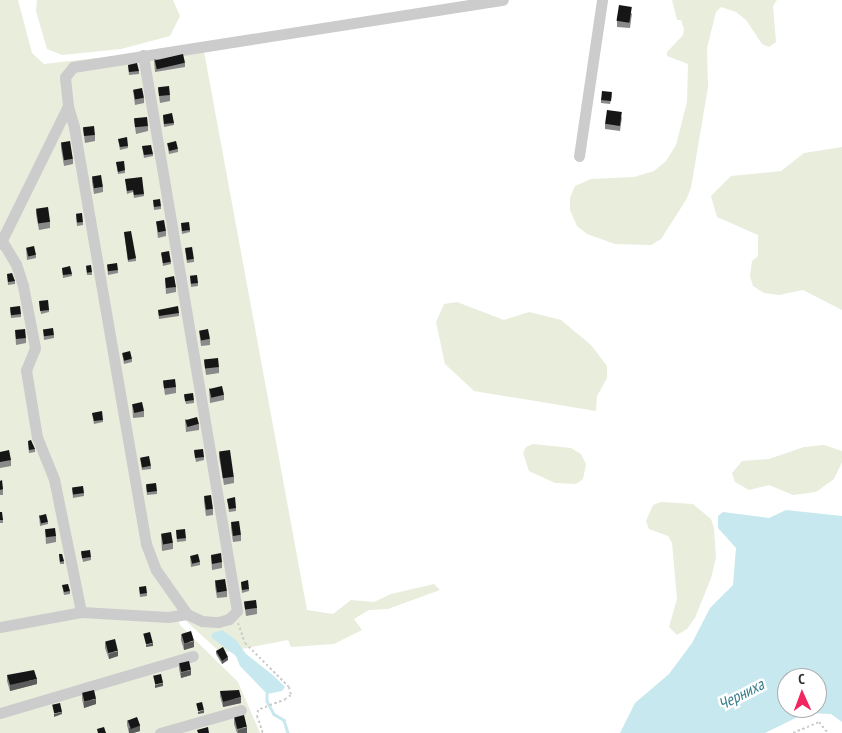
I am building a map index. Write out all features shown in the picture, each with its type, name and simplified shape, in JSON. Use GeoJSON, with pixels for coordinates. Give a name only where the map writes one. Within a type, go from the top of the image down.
{"type":"FeatureCollection","features":[{"type":"Feature","properties":{"kind":"street"},"geometry":{"type":"LineString","coordinates":[[143,55],[238,607],[235,615],[218,622],[202,621],[186,614],[156,570],[146,544],[74,126],[68,106],[65,78],[69,69],[143,55],[503,0]]}},
{"type":"Feature","properties":{"kind":"street"},"geometry":{"type":"LineString","coordinates":[[579,156],[602,0]]}},
{"type":"Feature","properties":{"kind":"street"},"geometry":{"type":"LineString","coordinates":[[68,106],[1,243],[16,264],[23,286],[35,348],[26,370],[37,438],[54,479],[80,612]]}},
{"type":"Feature","properties":{"kind":"street"},"geometry":{"type":"LineString","coordinates":[[0,627],[80,612],[168,617],[186,614]]}},
{"type":"Feature","properties":{"kind":"street"},"geometry":{"type":"LineString","coordinates":[[0,713],[193,656]]}},
{"type":"Feature","properties":{"kind":"street"},"geometry":{"type":"LineString","coordinates":[[160,733],[241,710]]}},
{"type":"Feature","properties":{"kind":"path"},"geometry":{"type":"LineString","coordinates":[[235,615],[245,643],[289,688],[291,695],[286,699],[258,710],[257,716],[263,733]]}},
{"type":"Feature","properties":{"kind":"path"},"geometry":{"type":"LineString","coordinates":[[793,733],[819,722],[828,733]]}},
{"type":"Feature","properties":{"kind":"green space"},"geometry":{"type":"Polygon","coordinates":[[[0,0],[18,0],[32,53],[44,64],[203,46],[307,610],[333,614],[351,600],[374,602],[391,594],[434,584],[440,590],[388,609],[369,610],[354,619],[362,630],[334,644],[291,647],[288,640],[221,653],[175,611],[180,625],[238,682],[260,733],[0,733],[0,0]]]}},
{"type":"Feature","properties":{"kind":"green space"},"geometry":{"type":"Polygon","coordinates":[[[37,0],[173,0],[180,16],[170,36],[121,49],[62,55],[47,49],[36,11],[37,0]]]}},
{"type":"Feature","properties":{"kind":"green space"},"geometry":{"type":"Polygon","coordinates":[[[672,0],[777,0],[773,6],[776,42],[769,47],[762,44],[746,20],[736,12],[721,7],[716,12],[707,48],[708,87],[691,188],[686,200],[661,239],[651,245],[615,244],[587,234],[577,226],[570,210],[570,198],[575,186],[591,179],[634,177],[654,171],[666,161],[676,145],[687,102],[688,64],[667,56],[667,52],[683,35],[684,29],[681,20],[677,20],[672,0]]]}},
{"type":"Feature","properties":{"kind":"green space"},"geometry":{"type":"Polygon","coordinates":[[[842,147],[842,310],[803,290],[779,295],[764,293],[753,286],[750,276],[752,261],[758,256],[758,235],[717,217],[711,196],[731,176],[781,171],[804,153],[842,147]]]}},
{"type":"Feature","properties":{"kind":"green space"},"geometry":{"type":"Polygon","coordinates":[[[457,302],[504,320],[529,312],[561,320],[591,345],[607,366],[607,378],[597,396],[596,411],[474,391],[445,364],[436,322],[444,304],[457,302]]]}},
{"type":"Feature","properties":{"kind":"green space"},"geometry":{"type":"Polygon","coordinates":[[[533,444],[571,448],[581,454],[586,464],[583,479],[576,484],[555,483],[529,471],[523,453],[526,447],[533,444]]]}},
{"type":"Feature","properties":{"kind":"green space"},"geometry":{"type":"Polygon","coordinates":[[[824,445],[842,451],[842,462],[834,479],[816,492],[793,495],[769,485],[749,490],[735,482],[732,473],[742,461],[769,459],[804,447],[824,445]]]}},
{"type":"Feature","properties":{"kind":"green space"},"geometry":{"type":"Polygon","coordinates":[[[661,502],[693,504],[711,519],[714,528],[716,558],[711,578],[695,618],[687,629],[677,635],[669,627],[677,599],[672,543],[668,536],[649,529],[646,521],[653,505],[661,502]]]}},
{"type":"Feature","properties":{"kind":"water","name":"Черниха"},"geometry":{"type":"Polygon","coordinates":[[[786,510],[842,516],[842,722],[831,714],[827,714],[827,668],[777,668],[777,718],[796,718],[765,733],[620,733],[635,703],[669,674],[692,643],[710,608],[733,585],[736,548],[718,528],[718,516],[723,512],[769,518],[786,510]]]}},
{"type":"Feature","properties":{"kind":"water"},"geometry":{"type":"Polygon","coordinates":[[[222,630],[236,640],[246,654],[285,687],[282,691],[267,694],[240,666],[236,656],[211,637],[213,633],[222,630]]]}},
{"type":"Feature","properties":{"kind":"building"},"geometry":{"type":"Polygon","coordinates":[[[619,5],[632,7],[629,23],[616,21],[619,5]]]}},
{"type":"Feature","properties":{"kind":"building"},"geometry":{"type":"Polygon","coordinates":[[[183,54],[185,63],[157,69],[155,61],[183,54]]]}},
{"type":"Feature","properties":{"kind":"building"},"geometry":{"type":"Polygon","coordinates":[[[137,63],[139,71],[129,72],[128,65],[137,63]]]}},
{"type":"Feature","properties":{"kind":"building"},"geometry":{"type":"Polygon","coordinates":[[[169,86],[170,95],[159,96],[158,87],[169,86]]]}},
{"type":"Feature","properties":{"kind":"building"},"geometry":{"type":"Polygon","coordinates":[[[142,88],[144,98],[135,100],[133,90],[142,88]]]}},
{"type":"Feature","properties":{"kind":"building"},"geometry":{"type":"Polygon","coordinates":[[[602,91],[612,92],[611,101],[601,100],[602,91]]]}},
{"type":"Feature","properties":{"kind":"building"},"geometry":{"type":"Polygon","coordinates":[[[607,110],[622,112],[620,126],[605,124],[607,110]]]}},
{"type":"Feature","properties":{"kind":"building"},"geometry":{"type":"Polygon","coordinates":[[[172,113],[174,123],[164,124],[163,115],[172,113]]]}},
{"type":"Feature","properties":{"kind":"building"},"geometry":{"type":"Polygon","coordinates":[[[147,117],[148,126],[135,127],[134,118],[147,117]]]}},
{"type":"Feature","properties":{"kind":"building"},"geometry":{"type":"Polygon","coordinates":[[[94,126],[95,135],[84,136],[83,127],[94,126]]]}},
{"type":"Feature","properties":{"kind":"building"},"geometry":{"type":"Polygon","coordinates":[[[127,137],[128,146],[120,147],[118,139],[127,137]]]}},
{"type":"Feature","properties":{"kind":"building"},"geometry":{"type":"Polygon","coordinates":[[[70,141],[73,159],[64,160],[61,142],[70,141]]]}},
{"type":"Feature","properties":{"kind":"building"},"geometry":{"type":"Polygon","coordinates":[[[176,141],[178,149],[169,151],[167,143],[176,141]]]}},
{"type":"Feature","properties":{"kind":"building"},"geometry":{"type":"Polygon","coordinates":[[[151,145],[153,154],[144,155],[142,146],[151,145]]]}},
{"type":"Feature","properties":{"kind":"building"},"geometry":{"type":"Polygon","coordinates":[[[124,161],[125,170],[118,172],[116,162],[124,161]]]}},
{"type":"Feature","properties":{"kind":"building"},"geometry":{"type":"Polygon","coordinates":[[[101,175],[103,187],[94,188],[92,176],[101,175]]]}},
{"type":"Feature","properties":{"kind":"building"},"geometry":{"type":"Polygon","coordinates":[[[142,177],[144,194],[134,195],[133,190],[127,191],[125,179],[142,177]]]}},
{"type":"Feature","properties":{"kind":"building"},"geometry":{"type":"Polygon","coordinates":[[[160,199],[161,206],[154,207],[153,200],[160,199]]]}},
{"type":"Feature","properties":{"kind":"building"},"geometry":{"type":"Polygon","coordinates":[[[48,207],[50,222],[38,224],[36,209],[48,207]]]}},
{"type":"Feature","properties":{"kind":"building"},"geometry":{"type":"Polygon","coordinates":[[[82,213],[83,222],[77,223],[76,214],[82,213]]]}},
{"type":"Feature","properties":{"kind":"building"},"geometry":{"type":"Polygon","coordinates":[[[164,220],[166,231],[158,232],[156,221],[164,220]]]}},
{"type":"Feature","properties":{"kind":"building"},"geometry":{"type":"Polygon","coordinates":[[[189,222],[190,230],[182,231],[181,223],[189,222]]]}},
{"type":"Feature","properties":{"kind":"building"},"geometry":{"type":"Polygon","coordinates":[[[131,231],[136,258],[128,260],[124,232],[131,231]]]}},
{"type":"Feature","properties":{"kind":"building"},"geometry":{"type":"Polygon","coordinates":[[[34,246],[36,255],[28,257],[26,248],[34,246]]]}},
{"type":"Feature","properties":{"kind":"building"},"geometry":{"type":"Polygon","coordinates":[[[192,247],[194,259],[187,260],[185,248],[192,247]]]}},
{"type":"Feature","properties":{"kind":"building"},"geometry":{"type":"Polygon","coordinates":[[[169,251],[171,262],[163,263],[161,252],[169,251]]]}},
{"type":"Feature","properties":{"kind":"building"},"geometry":{"type":"Polygon","coordinates":[[[117,263],[118,270],[108,271],[107,264],[117,263]]]}},
{"type":"Feature","properties":{"kind":"building"},"geometry":{"type":"Polygon","coordinates":[[[91,265],[92,272],[87,273],[86,266],[91,265]]]}},
{"type":"Feature","properties":{"kind":"building"},"geometry":{"type":"Polygon","coordinates":[[[70,266],[72,274],[63,275],[62,268],[70,266]]]}},
{"type":"Feature","properties":{"kind":"building"},"geometry":{"type":"Polygon","coordinates":[[[12,273],[15,281],[8,282],[7,274],[12,273]]]}},
{"type":"Feature","properties":{"kind":"building"},"geometry":{"type":"Polygon","coordinates":[[[197,275],[198,283],[191,284],[190,276],[197,275]]]}},
{"type":"Feature","properties":{"kind":"building"},"geometry":{"type":"Polygon","coordinates":[[[174,276],[176,287],[166,288],[165,278],[174,276]]]}},
{"type":"Feature","properties":{"kind":"building"},"geometry":{"type":"Polygon","coordinates":[[[48,300],[49,310],[40,311],[39,301],[48,300]]]}},
{"type":"Feature","properties":{"kind":"building"},"geometry":{"type":"Polygon","coordinates":[[[20,306],[21,314],[11,315],[10,307],[20,306]]]}},
{"type":"Feature","properties":{"kind":"building"},"geometry":{"type":"Polygon","coordinates":[[[178,306],[179,313],[159,316],[158,310],[178,306]]]}},
{"type":"Feature","properties":{"kind":"building"},"geometry":{"type":"Polygon","coordinates":[[[53,328],[54,335],[44,336],[43,329],[53,328]]]}},
{"type":"Feature","properties":{"kind":"building"},"geometry":{"type":"Polygon","coordinates":[[[25,329],[26,338],[16,339],[15,330],[25,329]]]}},
{"type":"Feature","properties":{"kind":"building"},"geometry":{"type":"Polygon","coordinates":[[[208,329],[210,339],[201,341],[199,331],[208,329]]]}},
{"type":"Feature","properties":{"kind":"building"},"geometry":{"type":"Polygon","coordinates":[[[130,351],[132,359],[124,361],[122,353],[130,351]]]}},
{"type":"Feature","properties":{"kind":"building"},"geometry":{"type":"Polygon","coordinates":[[[218,358],[219,367],[205,368],[204,359],[218,358]]]}},
{"type":"Feature","properties":{"kind":"building"},"geometry":{"type":"Polygon","coordinates":[[[175,379],[176,387],[164,388],[163,380],[175,379]]]}},
{"type":"Feature","properties":{"kind":"building"},"geometry":{"type":"Polygon","coordinates":[[[222,386],[224,395],[211,398],[209,389],[222,386]]]}},
{"type":"Feature","properties":{"kind":"building"},"geometry":{"type":"Polygon","coordinates":[[[193,393],[194,400],[185,401],[184,394],[193,393]]]}},
{"type":"Feature","properties":{"kind":"building"},"geometry":{"type":"Polygon","coordinates":[[[142,402],[144,411],[134,413],[132,404],[142,402]]]}},
{"type":"Feature","properties":{"kind":"building"},"geometry":{"type":"Polygon","coordinates":[[[102,411],[103,420],[94,421],[92,413],[102,411]]]}},
{"type":"Feature","properties":{"kind":"building"},"geometry":{"type":"Polygon","coordinates":[[[197,417],[199,424],[187,427],[185,420],[197,417]]]}},
{"type":"Feature","properties":{"kind":"building"},"geometry":{"type":"Polygon","coordinates":[[[31,440],[35,449],[29,450],[28,441],[31,440]]]}},
{"type":"Feature","properties":{"kind":"building"},"geometry":{"type":"Polygon","coordinates":[[[203,449],[204,457],[195,458],[194,450],[203,449]]]}},
{"type":"Feature","properties":{"kind":"building"},"geometry":{"type":"Polygon","coordinates":[[[9,450],[11,460],[0,462],[0,452],[9,450]]]}},
{"type":"Feature","properties":{"kind":"building"},"geometry":{"type":"Polygon","coordinates":[[[230,450],[234,477],[223,478],[219,452],[230,450]]]}},
{"type":"Feature","properties":{"kind":"building"},"geometry":{"type":"Polygon","coordinates":[[[149,456],[151,466],[142,468],[140,458],[149,456]]]}},
{"type":"Feature","properties":{"kind":"building"},"geometry":{"type":"Polygon","coordinates":[[[2,480],[3,489],[0,490],[0,481],[2,480]]]}},
{"type":"Feature","properties":{"kind":"building"},"geometry":{"type":"Polygon","coordinates":[[[156,483],[157,491],[147,492],[146,484],[156,483]]]}},
{"type":"Feature","properties":{"kind":"building"},"geometry":{"type":"Polygon","coordinates":[[[83,486],[84,493],[73,494],[72,488],[83,486]]]}},
{"type":"Feature","properties":{"kind":"building"},"geometry":{"type":"Polygon","coordinates":[[[211,495],[213,509],[206,510],[204,496],[211,495]]]}},
{"type":"Feature","properties":{"kind":"building"},"geometry":{"type":"Polygon","coordinates":[[[235,497],[236,508],[229,509],[227,499],[235,497]]]}},
{"type":"Feature","properties":{"kind":"building"},"geometry":{"type":"Polygon","coordinates":[[[0,512],[2,512],[3,520],[0,520],[0,512]]]}},
{"type":"Feature","properties":{"kind":"building"},"geometry":{"type":"Polygon","coordinates":[[[46,514],[48,522],[41,523],[39,516],[46,514]]]}},
{"type":"Feature","properties":{"kind":"building"},"geometry":{"type":"Polygon","coordinates":[[[239,521],[241,535],[233,536],[231,522],[239,521]]]}},
{"type":"Feature","properties":{"kind":"building"},"geometry":{"type":"Polygon","coordinates":[[[55,528],[56,536],[46,537],[45,529],[55,528]]]}},
{"type":"Feature","properties":{"kind":"building"},"geometry":{"type":"Polygon","coordinates":[[[185,529],[186,538],[177,539],[176,530],[185,529]]]}},
{"type":"Feature","properties":{"kind":"building"},"geometry":{"type":"Polygon","coordinates":[[[171,532],[173,543],[163,545],[161,534],[171,532]]]}},
{"type":"Feature","properties":{"kind":"building"},"geometry":{"type":"Polygon","coordinates":[[[90,550],[91,557],[82,558],[81,551],[90,550]]]}},
{"type":"Feature","properties":{"kind":"building"},"geometry":{"type":"Polygon","coordinates":[[[221,553],[222,562],[212,564],[211,555],[221,553]]]}},
{"type":"Feature","properties":{"kind":"building"},"geometry":{"type":"Polygon","coordinates":[[[59,554],[62,554],[64,561],[60,562],[59,554]]]}},
{"type":"Feature","properties":{"kind":"building"},"geometry":{"type":"Polygon","coordinates":[[[198,554],[200,562],[192,564],[190,556],[198,554]]]}},
{"type":"Feature","properties":{"kind":"building"},"geometry":{"type":"Polygon","coordinates":[[[225,579],[227,591],[217,592],[215,581],[225,579]]]}},
{"type":"Feature","properties":{"kind":"building"},"geometry":{"type":"Polygon","coordinates":[[[248,580],[249,589],[242,590],[241,582],[248,580]]]}},
{"type":"Feature","properties":{"kind":"building"},"geometry":{"type":"Polygon","coordinates":[[[68,584],[70,591],[64,592],[62,585],[68,584]]]}},
{"type":"Feature","properties":{"kind":"building"},"geometry":{"type":"Polygon","coordinates":[[[146,586],[147,593],[140,594],[139,587],[146,586]]]}},
{"type":"Feature","properties":{"kind":"building"},"geometry":{"type":"Polygon","coordinates":[[[256,600],[257,608],[245,609],[244,601],[256,600]]]}},
{"type":"Feature","properties":{"kind":"building"},"geometry":{"type":"Polygon","coordinates":[[[191,631],[194,641],[184,643],[181,634],[191,631]]]}},
{"type":"Feature","properties":{"kind":"building"},"geometry":{"type":"Polygon","coordinates":[[[150,632],[153,643],[146,644],[143,634],[150,632]]]}},
{"type":"Feature","properties":{"kind":"building"},"geometry":{"type":"Polygon","coordinates":[[[115,639],[118,651],[108,653],[105,641],[115,639]]]}},
{"type":"Feature","properties":{"kind":"building"},"geometry":{"type":"Polygon","coordinates":[[[223,647],[228,657],[222,661],[216,651],[223,647]]]}},
{"type":"Feature","properties":{"kind":"building"},"geometry":{"type":"Polygon","coordinates":[[[189,661],[191,670],[181,672],[179,663],[189,661]]]}},
{"type":"Feature","properties":{"kind":"building"},"geometry":{"type":"Polygon","coordinates":[[[34,670],[37,679],[10,685],[7,675],[34,670]]]}},
{"type":"Feature","properties":{"kind":"building"},"geometry":{"type":"Polygon","coordinates":[[[161,674],[163,683],[155,685],[153,676],[161,674]]]}},
{"type":"Feature","properties":{"kind":"building"},"geometry":{"type":"Polygon","coordinates":[[[94,690],[96,699],[84,701],[82,693],[94,690]]]}},
{"type":"Feature","properties":{"kind":"building"},"geometry":{"type":"Polygon","coordinates":[[[239,690],[241,697],[223,702],[220,691],[239,690]]]}},
{"type":"Feature","properties":{"kind":"building"},"geometry":{"type":"Polygon","coordinates":[[[202,702],[204,710],[198,711],[196,703],[202,702]]]}},
{"type":"Feature","properties":{"kind":"building"},"geometry":{"type":"Polygon","coordinates":[[[60,703],[62,712],[54,714],[52,705],[60,703]]]}},
{"type":"Feature","properties":{"kind":"building"},"geometry":{"type":"Polygon","coordinates":[[[244,715],[247,727],[237,729],[234,717],[244,715]]]}},
{"type":"Feature","properties":{"kind":"building"},"geometry":{"type":"Polygon","coordinates":[[[137,717],[140,725],[131,729],[128,721],[137,717]]]}},
{"type":"Feature","properties":{"kind":"building"},"geometry":{"type":"Polygon","coordinates":[[[104,727],[106,733],[98,733],[97,729],[104,727]]]}},
{"type":"Feature","properties":{"kind":"building"},"geometry":{"type":"Polygon","coordinates":[[[208,727],[209,733],[198,733],[197,730],[208,727]]]}},
{"type":"Feature","properties":{"kind":"waterway"},"geometry":{"type":"LineString","coordinates":[[267,694],[267,701],[274,714],[284,720],[288,733]]}}]}
